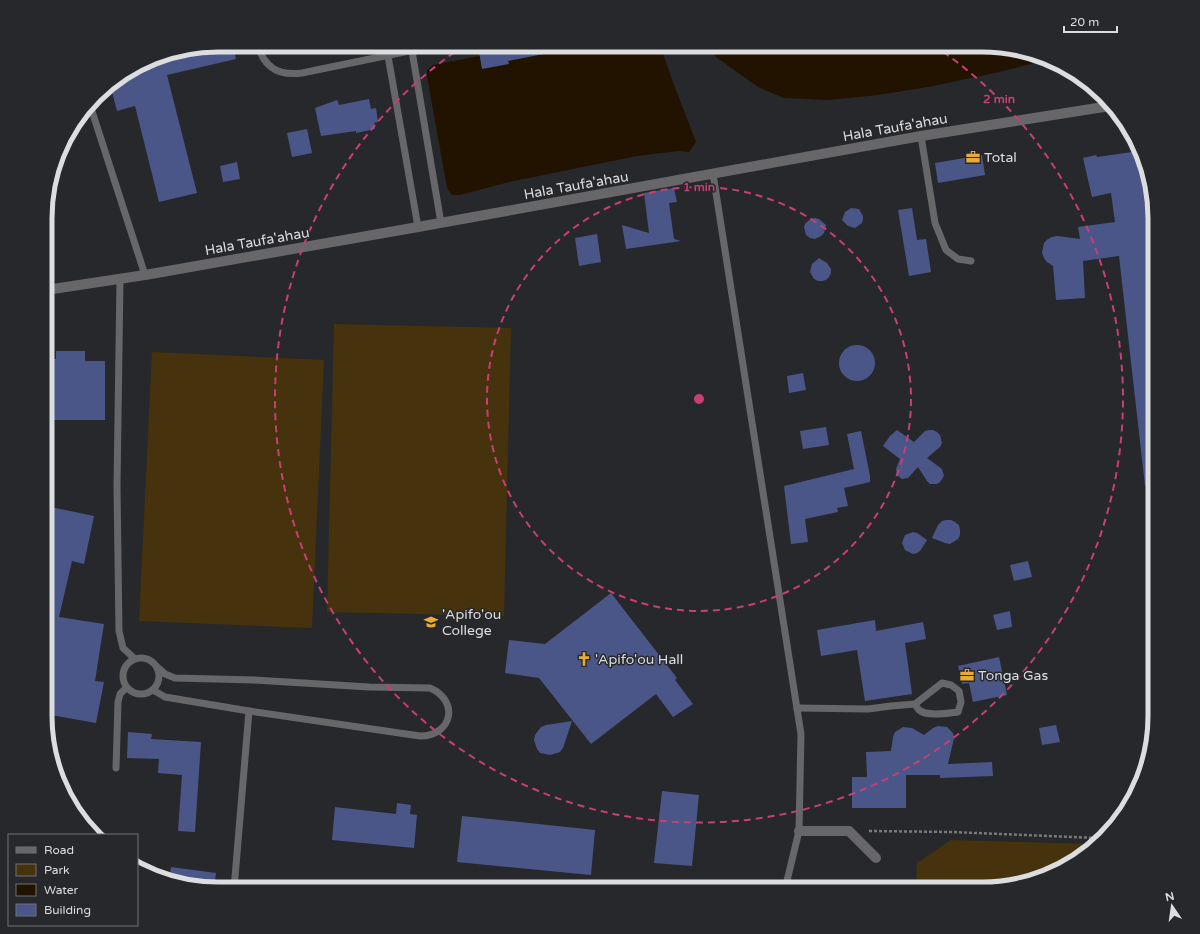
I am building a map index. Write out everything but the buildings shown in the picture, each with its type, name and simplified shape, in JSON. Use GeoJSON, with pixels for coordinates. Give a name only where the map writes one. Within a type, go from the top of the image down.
{"type":"FeatureCollection","features":[{"type":"Feature","properties":{"kind":"street","name":"Hala Taufa'ahau"},"geometry":{"type":"LineString","coordinates":[[52,289],[146,275],[921,136],[1105,107]]}},
{"type":"Feature","properties":{"kind":"street"},"geometry":{"type":"LineString","coordinates":[[799,831],[849,831],[876,858]]}},
{"type":"Feature","properties":{"kind":"lane"},"geometry":{"type":"LineString","coordinates":[[260,52],[264,60],[272,68],[291,74],[407,52]]}},
{"type":"Feature","properties":{"kind":"lane"},"geometry":{"type":"LineString","coordinates":[[412,52],[441,223]]}},
{"type":"Feature","properties":{"kind":"lane"},"geometry":{"type":"LineString","coordinates":[[388,56],[418,227]]}},
{"type":"Feature","properties":{"kind":"lane"},"geometry":{"type":"LineString","coordinates":[[92,110],[146,275]]}},
{"type":"Feature","properties":{"kind":"lane"},"geometry":{"type":"LineString","coordinates":[[921,136],[935,223],[946,250],[958,259],[971,261]]}},
{"type":"Feature","properties":{"kind":"lane"},"geometry":{"type":"LineString","coordinates":[[713,174],[801,734],[799,831],[787,882]]}},
{"type":"Feature","properties":{"kind":"lane"},"geometry":{"type":"LineString","coordinates":[[120,279],[117,486],[119,631],[123,648],[135,659]]}},
{"type":"Feature","properties":{"kind":"lane"},"geometry":{"type":"LineString","coordinates":[[153,690],[166,697],[249,711],[420,736],[436,734],[442,728],[449,713],[448,705],[444,697],[438,691],[430,688],[368,687],[254,680],[175,678],[165,674],[148,659],[141,658],[129,662],[125,667],[123,672],[126,688],[136,694],[148,694],[157,685],[160,679],[157,667]]}},
{"type":"Feature","properties":{"kind":"lane"},"geometry":{"type":"LineString","coordinates":[[797,708],[868,709],[915,704],[942,683],[951,684],[959,691],[960,702],[958,712],[942,714],[927,713],[919,710],[915,704]]}},
{"type":"Feature","properties":{"kind":"lane"},"geometry":{"type":"LineString","coordinates":[[116,768],[118,702],[120,694],[126,688]]}},
{"type":"Feature","properties":{"kind":"lane"},"geometry":{"type":"LineString","coordinates":[[235,882],[249,711]]}},
{"type":"Feature","properties":{"kind":"path"},"geometry":{"type":"LineString","coordinates":[[849,831],[952,832],[1094,838]]}},
{"type":"Feature","properties":{"kind":"green space"},"geometry":{"type":"Polygon","coordinates":[[[334,324],[511,328],[504,616],[327,612],[334,324]]]}},
{"type":"Feature","properties":{"kind":"green space"},"geometry":{"type":"Polygon","coordinates":[[[152,352],[324,360],[312,628],[139,621],[152,352]]]}},
{"type":"Feature","properties":{"kind":"green space"},"geometry":{"type":"Polygon","coordinates":[[[951,840],[1088,844],[1065,860],[1046,869],[1004,881],[916,882],[917,863],[951,840]]]}},
{"type":"Feature","properties":{"kind":"water"},"geometry":{"type":"Polygon","coordinates":[[[500,52],[662,52],[696,142],[689,152],[679,151],[637,156],[509,182],[460,195],[452,195],[447,188],[427,76],[427,70],[433,65],[500,52]]]}},
{"type":"Feature","properties":{"kind":"water"},"geometry":{"type":"Polygon","coordinates":[[[714,52],[993,52],[1014,55],[1038,62],[928,87],[878,95],[829,100],[784,98],[758,87],[716,57],[714,52]]]}},
{"type":"Feature","properties":{"kind":"place","name":"Total"},"geometry":{"type":"Point","coordinates":[973,157]}},
{"type":"Feature","properties":{"kind":"place","name":"'Apifo'ou College"},"geometry":{"type":"Point","coordinates":[431,622]}},
{"type":"Feature","properties":{"kind":"place","name":"'Apifo'ou Hall"},"geometry":{"type":"Point","coordinates":[584,659]}},
{"type":"Feature","properties":{"kind":"place","name":"Tonga Gas"},"geometry":{"type":"Point","coordinates":[967,675]}}]}
